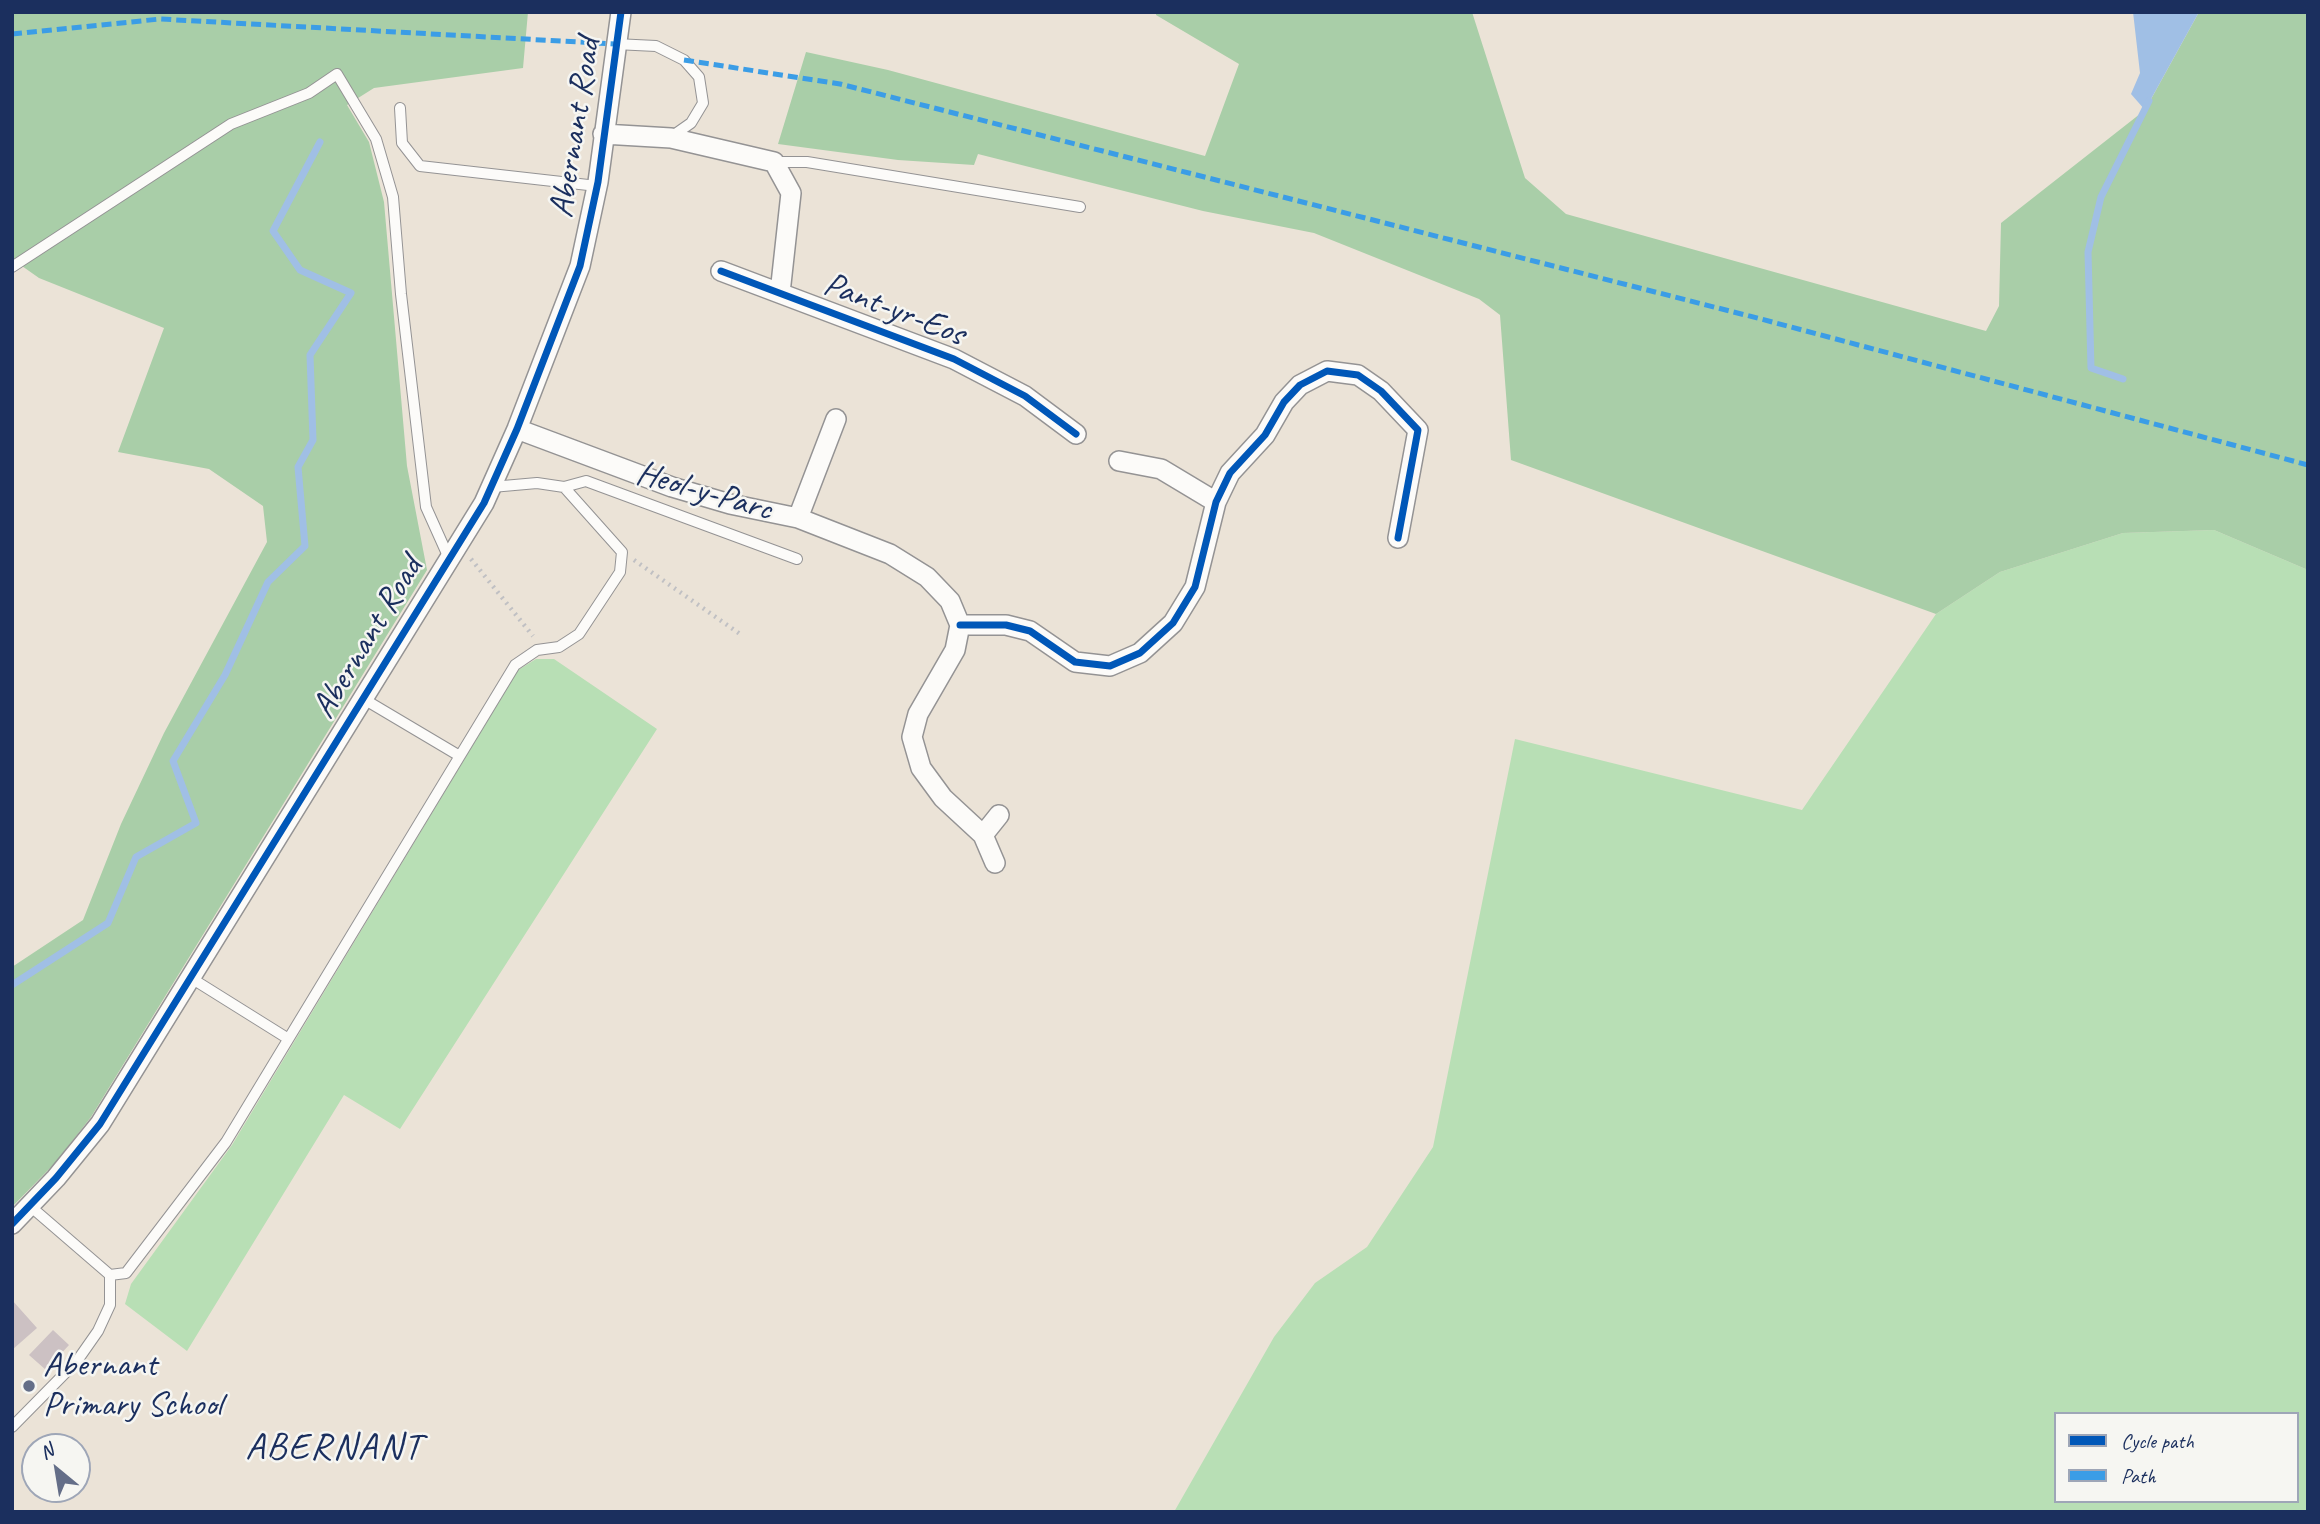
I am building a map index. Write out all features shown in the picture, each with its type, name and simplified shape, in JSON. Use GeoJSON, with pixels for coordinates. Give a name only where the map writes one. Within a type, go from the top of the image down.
{"type":"FeatureCollection","features":[{"type":"Feature","properties":{"kind":"street","name":"Abernant Road"},"geometry":{"type":"LineString","coordinates":[[12,1224],[100,1124],[491,487],[517,429],[580,266],[597,187],[621,12]]}},
{"type":"Feature","properties":{"kind":"street"},"geometry":{"type":"LineString","coordinates":[[603,134],[671,138],[774,162]]}},
{"type":"Feature","properties":{"kind":"street","name":"Pant-yr-Eos"},"geometry":{"type":"LineString","coordinates":[[774,162],[791,193],[780,293]]}},
{"type":"Feature","properties":{"kind":"street","name":"Pant-yr-Eos"},"geometry":{"type":"LineString","coordinates":[[721,271],[954,359],[1025,396],[1076,434]]}},
{"type":"Feature","properties":{"kind":"street"},"geometry":{"type":"LineString","coordinates":[[995,863],[983,835],[943,798],[921,768],[912,737],[918,714],[955,650],[960,625],[1006,625],[1030,631],[1075,662],[1110,666],[1139,653],[1173,623],[1195,587],[1216,502],[1230,473],[1265,435],[1284,402],[1300,385],[1327,371],[1358,375],[1381,391],[1418,430],[1398,538]]}},
{"type":"Feature","properties":{"kind":"street"},"geometry":{"type":"LineString","coordinates":[[798,519],[836,419]]}},
{"type":"Feature","properties":{"kind":"street","name":"Heol-y-Parc"},"geometry":{"type":"LineString","coordinates":[[517,429],[672,487],[730,504],[798,519],[890,554],[927,577],[950,601],[960,625]]}},
{"type":"Feature","properties":{"kind":"street"},"geometry":{"type":"LineString","coordinates":[[1119,461],[1161,469],[1216,502]]}},
{"type":"Feature","properties":{"kind":"street"},"geometry":{"type":"LineString","coordinates":[[983,835],[999,815]]}},
{"type":"Feature","properties":{"kind":"lane"},"geometry":{"type":"LineString","coordinates":[[615,44],[656,46],[684,60],[699,77],[703,103],[691,123],[671,138]]}},
{"type":"Feature","properties":{"kind":"lane"},"geometry":{"type":"LineString","coordinates":[[12,267],[231,124],[309,93],[337,74],[376,139],[393,197],[401,294],[426,508],[448,556]]}},
{"type":"Feature","properties":{"kind":"lane"},"geometry":{"type":"LineString","coordinates":[[400,108],[402,143],[419,166],[597,187]]}},
{"type":"Feature","properties":{"kind":"lane"},"geometry":{"type":"LineString","coordinates":[[774,162],[807,162],[1080,207]]}},
{"type":"Feature","properties":{"kind":"lane"},"geometry":{"type":"LineString","coordinates":[[491,487],[537,483],[564,487],[586,481],[797,559]]}},
{"type":"Feature","properties":{"kind":"lane"},"geometry":{"type":"LineString","coordinates":[[30,1206],[110,1275],[126,1273],[226,1142],[458,755],[515,666],[537,650],[559,647],[579,634],[620,572],[622,552],[564,487]]}},
{"type":"Feature","properties":{"kind":"lane"},"geometry":{"type":"LineString","coordinates":[[362,698],[458,755]]}},
{"type":"Feature","properties":{"kind":"lane"},"geometry":{"type":"LineString","coordinates":[[191,978],[287,1038]]}},
{"type":"Feature","properties":{"kind":"lane"},"geometry":{"type":"LineString","coordinates":[[12,1427],[77,1361],[98,1331],[110,1305],[110,1275]]}},
{"type":"Feature","properties":{"kind":"path"},"geometry":{"type":"LineString","coordinates":[[622,552],[740,634]]}},
{"type":"Feature","properties":{"kind":"path"},"geometry":{"type":"LineString","coordinates":[[448,556],[472,559],[533,634],[537,650]]}},
{"type":"Feature","properties":{"kind":"green space"},"geometry":{"type":"Polygon","coordinates":[[[12,12],[528,12],[523,68],[374,88],[347,105],[369,142],[384,202],[407,466],[427,570],[91,1117],[55,1163],[12,1207],[12,967],[83,920],[121,824],[164,733],[267,542],[263,506],[209,469],[118,452],[164,328],[39,278],[12,259],[12,12]]]}},
{"type":"Feature","properties":{"kind":"green space"},"geometry":{"type":"Polygon","coordinates":[[[1156,12],[1472,12],[1525,178],[1566,214],[1986,331],[1999,306],[2001,223],[2145,110],[2199,12],[2308,12],[2308,570],[2214,530],[2123,533],[2000,572],[1936,614],[1511,460],[1500,315],[1479,299],[1314,233],[1203,211],[978,154],[974,165],[898,160],[778,144],[806,52],[888,70],[1205,156],[1239,64],[1156,15],[1156,12]]]}},
{"type":"Feature","properties":{"kind":"green space"},"geometry":{"type":"Polygon","coordinates":[[[2214,530],[2308,570],[2308,1512],[1174,1512],[1274,1337],[1315,1283],[1367,1247],[1433,1147],[1515,739],[1802,810],[1936,614],[2000,572],[2123,533],[2214,530]]]}},
{"type":"Feature","properties":{"kind":"green space"},"geometry":{"type":"Polygon","coordinates":[[[536,659],[554,659],[657,729],[400,1129],[344,1095],[187,1351],[125,1304],[131,1284],[232,1145],[518,670],[536,659]]]}},
{"type":"Feature","properties":{"kind":"water"},"geometry":{"type":"Polygon","coordinates":[[[2133,12],[2199,12],[2145,110],[2131,94],[2140,73],[2133,12]]]}},
{"type":"Feature","properties":{"kind":"building"},"geometry":{"type":"Polygon","coordinates":[[[12,1300],[37,1328],[12,1350],[12,1300]]]}},
{"type":"Feature","properties":{"kind":"building"},"geometry":{"type":"Polygon","coordinates":[[[53,1330],[69,1345],[46,1370],[29,1355],[53,1330]]]}},
{"type":"Feature","properties":{"kind":"waterway"},"geometry":{"type":"LineString","coordinates":[[2123,379],[2091,368],[2088,252],[2101,197],[2149,101]]}},
{"type":"Feature","properties":{"kind":"waterway"},"geometry":{"type":"LineString","coordinates":[[12,985],[108,923],[136,857],[196,823],[173,761],[225,675],[268,582],[305,546],[298,467],[313,440],[310,355],[351,293],[300,270],[273,231],[320,142]]}},
{"type":"Feature","properties":{"kind":"marked path"},"geometry":{"type":"LineString","coordinates":[[12,34],[160,19],[615,44]]}},
{"type":"Feature","properties":{"kind":"marked path"},"geometry":{"type":"LineString","coordinates":[[684,60],[840,84],[1761,319],[2308,465]]}},
{"type":"Feature","properties":{"kind":"cycle path"},"geometry":{"type":"LineString","coordinates":[[12,1224],[56,1178],[100,1124],[484,503],[517,429],[580,266],[598,182],[621,12]]}},
{"type":"Feature","properties":{"kind":"cycle path"},"geometry":{"type":"LineString","coordinates":[[721,271],[954,359],[1025,396],[1076,434]]}},
{"type":"Feature","properties":{"kind":"cycle path"},"geometry":{"type":"LineString","coordinates":[[960,625],[1006,625],[1030,631],[1075,662],[1110,666],[1140,653],[1173,623],[1195,587],[1216,502],[1230,473],[1265,435],[1284,402],[1300,385],[1327,371],[1358,375],[1381,391],[1418,430],[1398,538]]}},
{"type":"Feature","properties":{"kind":"place","name":"Abernant Primary School"},"geometry":{"type":"Point","coordinates":[29,1386]}},
{"type":"Feature","properties":{"kind":"district","name":"ABERNANT"},"geometry":{"type":"Point","coordinates":[334,1448]}}]}
